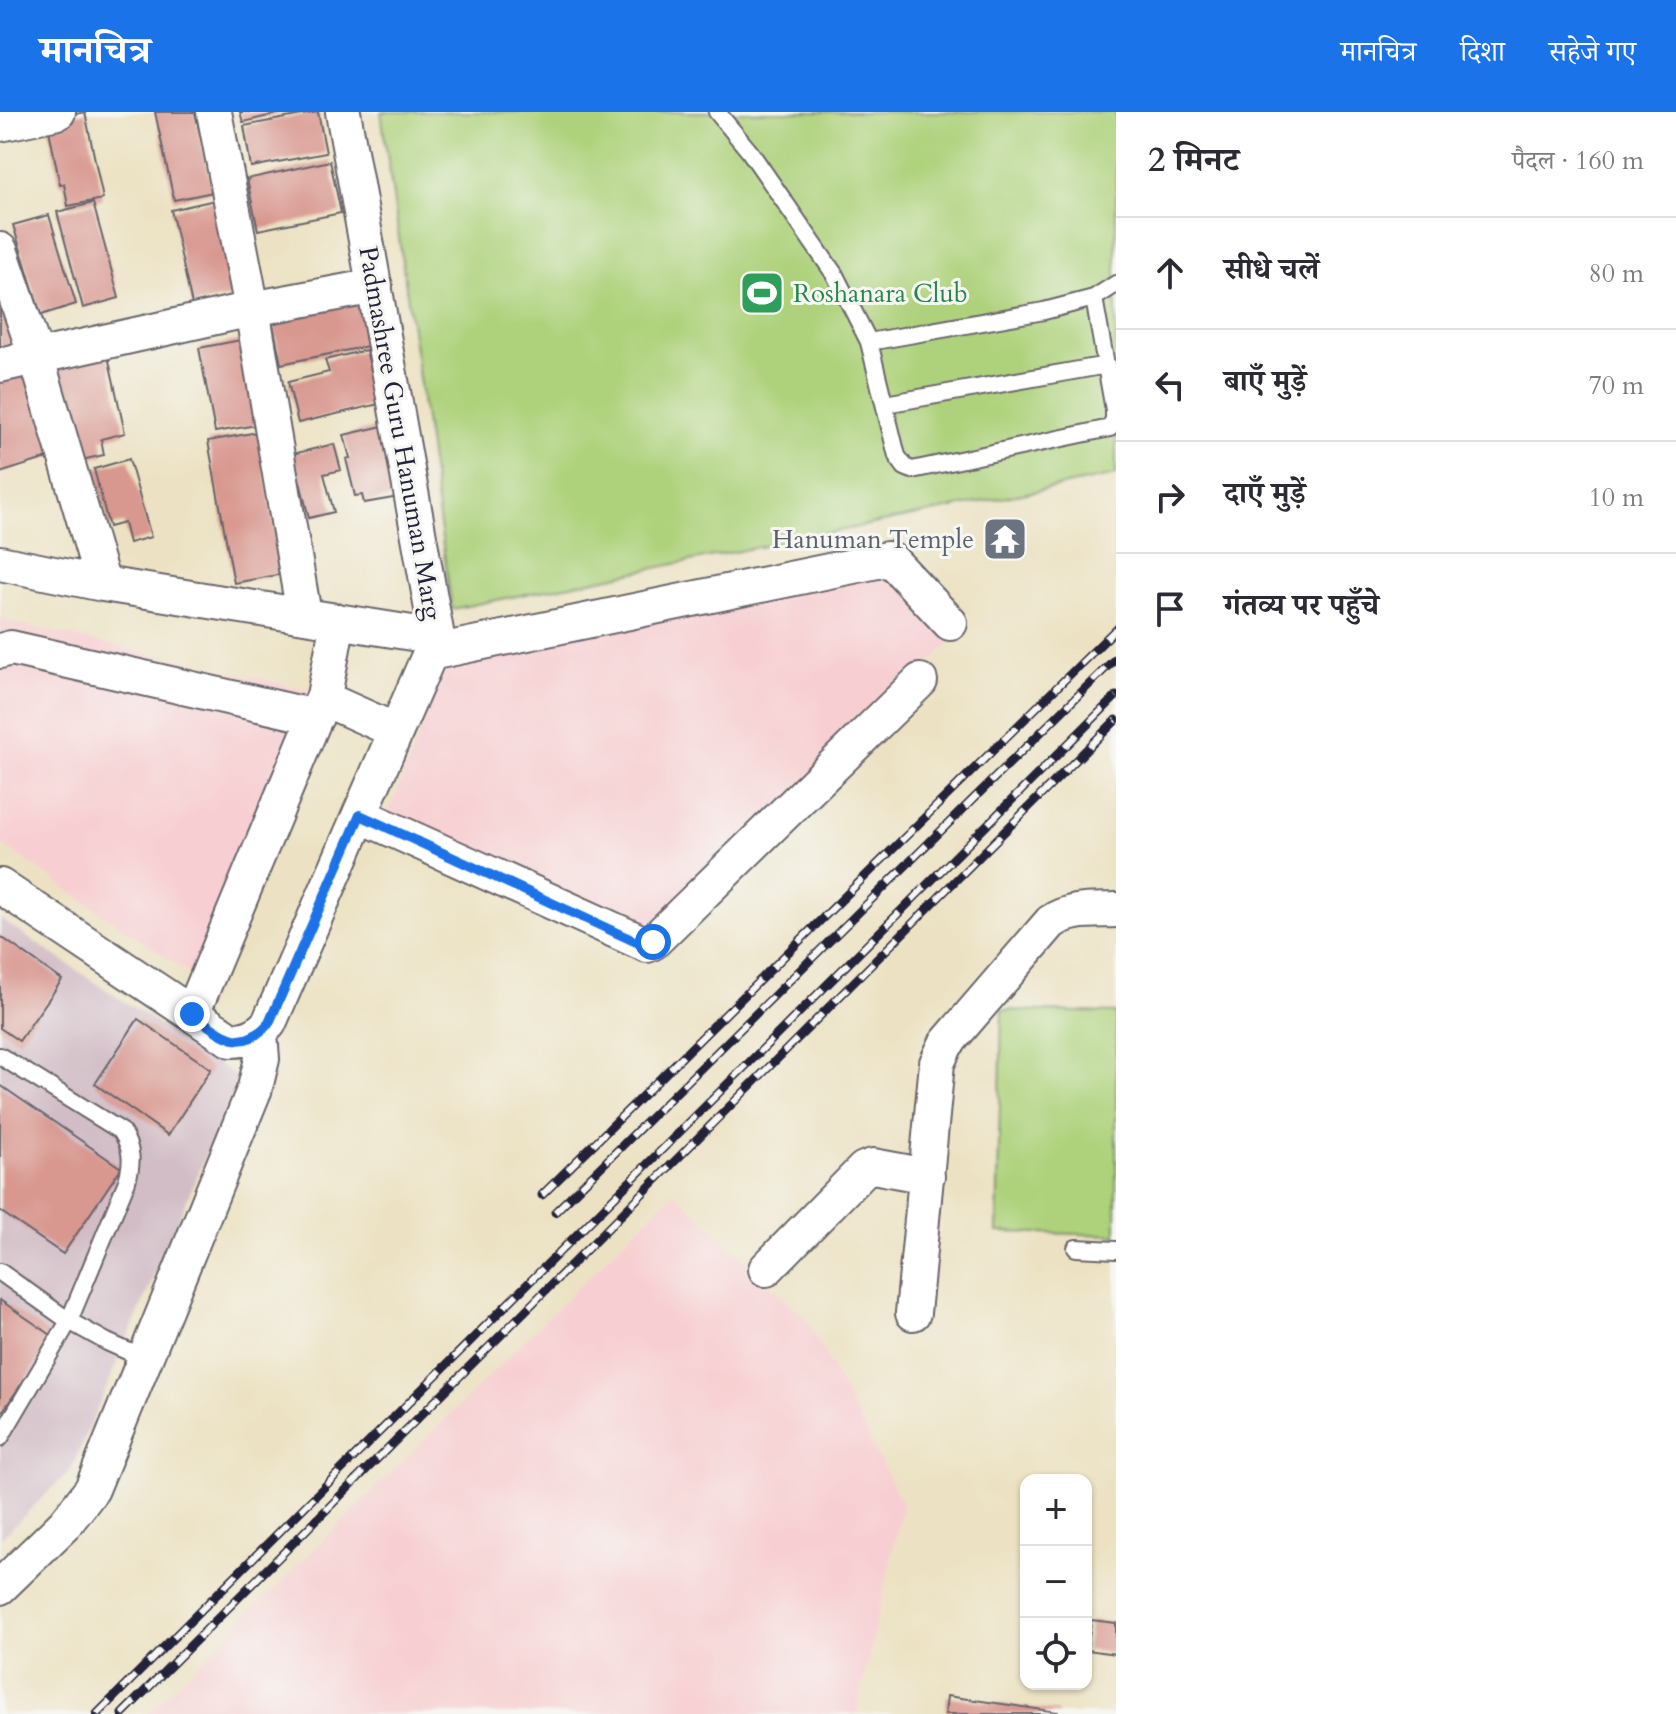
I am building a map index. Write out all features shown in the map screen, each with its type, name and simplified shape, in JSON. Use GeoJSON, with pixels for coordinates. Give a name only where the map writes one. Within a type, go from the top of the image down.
{"type":"FeatureCollection","features":[{"type":"Feature","properties":{"kind":"street"},"geometry":{"type":"LineString","coordinates":[[0,124],[58,112]]}},
{"type":"Feature","properties":{"kind":"street"},"geometry":{"type":"LineString","coordinates":[[214,112],[252,309],[304,615]]}},
{"type":"Feature","properties":{"kind":"street","name":"Padmashree Guru Hanuman Marg"},"geometry":{"type":"LineString","coordinates":[[260,1033],[269,1023],[434,645],[343,112]]}},
{"type":"Feature","properties":{"kind":"street"},"geometry":{"type":"LineString","coordinates":[[0,250],[36,356],[103,584]]}},
{"type":"Feature","properties":{"kind":"street"},"geometry":{"type":"LineString","coordinates":[[0,365],[252,309],[375,286]]}},
{"type":"Feature","properties":{"kind":"street"},"geometry":{"type":"LineString","coordinates":[[0,563],[103,584],[338,621],[434,645],[887,559],[950,623]]}},
{"type":"Feature","properties":{"kind":"street"},"geometry":{"type":"LineString","coordinates":[[192,1014],[320,706],[338,621]]}},
{"type":"Feature","properties":{"kind":"street"},"geometry":{"type":"LineString","coordinates":[[0,651],[11,648],[320,706],[337,705],[396,731]]}},
{"type":"Feature","properties":{"kind":"street"},"geometry":{"type":"LineString","coordinates":[[360,815],[647,945],[920,681]]}},
{"type":"Feature","properties":{"kind":"street"},"geometry":{"type":"LineString","coordinates":[[0,886],[231,1040],[247,1040],[260,1033],[262,1059],[255,1088],[92,1489],[65,1524],[0,1587]]}},
{"type":"Feature","properties":{"kind":"street"},"geometry":{"type":"LineString","coordinates":[[913,1313],[937,1063],[946,1044],[1051,922],[1073,911],[1116,910]]}},
{"type":"Feature","properties":{"kind":"street"},"geometry":{"type":"LineString","coordinates":[[766,1269],[864,1169],[873,1166],[927,1176]]}},
{"type":"Feature","properties":{"kind":"lane"},"geometry":{"type":"LineString","coordinates":[[717,112],[750,152],[835,275],[869,342],[897,456],[905,467],[912,470],[1110,428],[1114,410],[1094,298]]}},
{"type":"Feature","properties":{"kind":"lane"},"geometry":{"type":"LineString","coordinates":[[869,342],[1044,311],[1094,298],[1116,284]]}},
{"type":"Feature","properties":{"kind":"lane"},"geometry":{"type":"LineString","coordinates":[[885,404],[1107,365]]}},
{"type":"Feature","properties":{"kind":"lane"},"geometry":{"type":"LineString","coordinates":[[0,1056],[121,1131],[128,1142],[131,1165],[69,1321],[0,1438]]}},
{"type":"Feature","properties":{"kind":"lane"},"geometry":{"type":"LineString","coordinates":[[1076,1248],[1116,1250]]}},
{"type":"Feature","properties":{"kind":"lane"},"geometry":{"type":"LineString","coordinates":[[0,1272],[69,1321],[145,1359]]}},
{"type":"Feature","properties":{"kind":"shaded area"},"geometry":{"type":"Polygon","coordinates":[[[881,548],[963,630],[648,943],[386,819],[456,640],[881,548]]]}},
{"type":"Feature","properties":{"kind":"shaded area"},"geometry":{"type":"Polygon","coordinates":[[[0,620],[314,691],[196,978],[0,843],[0,620]]]}},
{"type":"Feature","properties":{"kind":"shaded area"},"geometry":{"type":"Polygon","coordinates":[[[0,919],[239,1078],[71,1470],[0,1539],[0,919]]]}},
{"type":"Feature","properties":{"kind":"shaded area"},"geometry":{"type":"Polygon","coordinates":[[[674,1192],[807,1320],[903,1505],[858,1714],[148,1714],[674,1192]]]}},
{"type":"Feature","properties":{"kind":"green space","name":"Roshanara Club"},"geometry":{"type":"Polygon","coordinates":[[[381,112],[1116,112],[1116,475],[452,609],[381,112]]]}},
{"type":"Feature","properties":{"kind":"green space"},"geometry":{"type":"Polygon","coordinates":[[[1002,1010],[1116,1013],[1116,1235],[997,1232],[1002,1010]]]}},
{"type":"Feature","properties":{"kind":"building"},"geometry":{"type":"Polygon","coordinates":[[[85,112],[103,199],[68,206],[64,184],[60,185],[47,120],[85,112]]]}},
{"type":"Feature","properties":{"kind":"building"},"geometry":{"type":"Polygon","coordinates":[[[155,112],[195,112],[213,192],[174,200],[155,112]]]}},
{"type":"Feature","properties":{"kind":"building"},"geometry":{"type":"Polygon","coordinates":[[[240,112],[282,112],[282,113],[243,122],[240,112]]]}},
{"type":"Feature","properties":{"kind":"building"},"geometry":{"type":"Polygon","coordinates":[[[318,112],[326,153],[251,167],[244,126],[318,112]]]}},
{"type":"Feature","properties":{"kind":"building"},"geometry":{"type":"Polygon","coordinates":[[[330,161],[341,213],[258,230],[247,179],[330,161]]]}},
{"type":"Feature","properties":{"kind":"building"},"geometry":{"type":"Polygon","coordinates":[[[215,200],[236,296],[192,305],[171,210],[215,200]]]}},
{"type":"Feature","properties":{"kind":"building"},"geometry":{"type":"Polygon","coordinates":[[[93,203],[119,298],[83,308],[57,212],[93,203]]]}},
{"type":"Feature","properties":{"kind":"building"},"geometry":{"type":"Polygon","coordinates":[[[49,215],[76,304],[41,315],[13,225],[49,215]]]}},
{"type":"Feature","properties":{"kind":"building"},"geometry":{"type":"Polygon","coordinates":[[[0,276],[23,340],[0,348],[0,276]]]}},
{"type":"Feature","properties":{"kind":"building"},"geometry":{"type":"Polygon","coordinates":[[[358,297],[368,346],[281,364],[271,314],[358,297]]]}},
{"type":"Feature","properties":{"kind":"building"},"geometry":{"type":"Polygon","coordinates":[[[241,340],[257,425],[215,432],[199,348],[241,340]]]}},
{"type":"Feature","properties":{"kind":"building"},"geometry":{"type":"Polygon","coordinates":[[[106,347],[125,433],[101,439],[104,455],[68,463],[45,360],[106,347]]]}},
{"type":"Feature","properties":{"kind":"building"},"geometry":{"type":"Polygon","coordinates":[[[366,350],[379,404],[298,423],[288,382],[329,372],[325,360],[366,350]]]}},
{"type":"Feature","properties":{"kind":"building"},"geometry":{"type":"Polygon","coordinates":[[[34,369],[60,454],[0,473],[0,380],[34,369]]]}},
{"type":"Feature","properties":{"kind":"building"},"geometry":{"type":"Polygon","coordinates":[[[387,425],[405,496],[364,503],[362,495],[355,496],[344,435],[387,425]]]}},
{"type":"Feature","properties":{"kind":"building"},"geometry":{"type":"Polygon","coordinates":[[[258,432],[283,574],[234,583],[208,441],[258,432]]]}},
{"type":"Feature","properties":{"kind":"building"},"geometry":{"type":"Polygon","coordinates":[[[334,444],[341,470],[324,474],[334,512],[309,518],[293,454],[334,444]]]}},
{"type":"Feature","properties":{"kind":"building"},"geometry":{"type":"Polygon","coordinates":[[[129,459],[151,537],[129,543],[124,523],[109,527],[94,469],[129,459]]]}},
{"type":"Feature","properties":{"kind":"building"},"geometry":{"type":"Polygon","coordinates":[[[0,936],[62,980],[19,1041],[0,1028],[0,936]]]}},
{"type":"Feature","properties":{"kind":"building"},"geometry":{"type":"Polygon","coordinates":[[[138,1019],[211,1069],[168,1135],[95,1084],[138,1019]]]}},
{"type":"Feature","properties":{"kind":"building"},"geometry":{"type":"Polygon","coordinates":[[[0,1085],[121,1168],[63,1254],[0,1211],[0,1085]]]}},
{"type":"Feature","properties":{"kind":"building"},"geometry":{"type":"Polygon","coordinates":[[[0,1300],[54,1337],[0,1415],[0,1300]]]}},
{"type":"Feature","properties":{"kind":"building"},"geometry":{"type":"Polygon","coordinates":[[[1092,1620],[1116,1623],[1116,1654],[1092,1651],[1092,1620]]]}},
{"type":"Feature","properties":{"kind":"building"},"geometry":{"type":"Polygon","coordinates":[[[947,1696],[1058,1712],[1058,1714],[945,1714],[947,1696]]]}},
{"type":"Feature","properties":{"kind":"railway"},"geometry":{"type":"LineString","coordinates":[[542,1195],[1116,629]]}},
{"type":"Feature","properties":{"kind":"railway"},"geometry":{"type":"LineString","coordinates":[[555,1212],[1116,658]]}},
{"type":"Feature","properties":{"kind":"railway"},"geometry":{"type":"LineString","coordinates":[[97,1714],[1116,696]]}},
{"type":"Feature","properties":{"kind":"railway"},"geometry":{"type":"LineString","coordinates":[[122,1714],[1116,720]]}},
{"type":"Feature","properties":{"kind":"place","name":"Roshanara Club"},"geometry":{"type":"Point","coordinates":[762,293]}},
{"type":"Feature","properties":{"kind":"place","name":"Hanuman Temple"},"geometry":{"type":"Point","coordinates":[1005,539]}},
{"type":"Feature","properties":{"kind":"route"},"geometry":{"type":"LineString","coordinates":[[192,1014],[231,1040],[247,1040],[260,1033],[269,1023],[360,815],[643,945],[653,942]]}}]}
